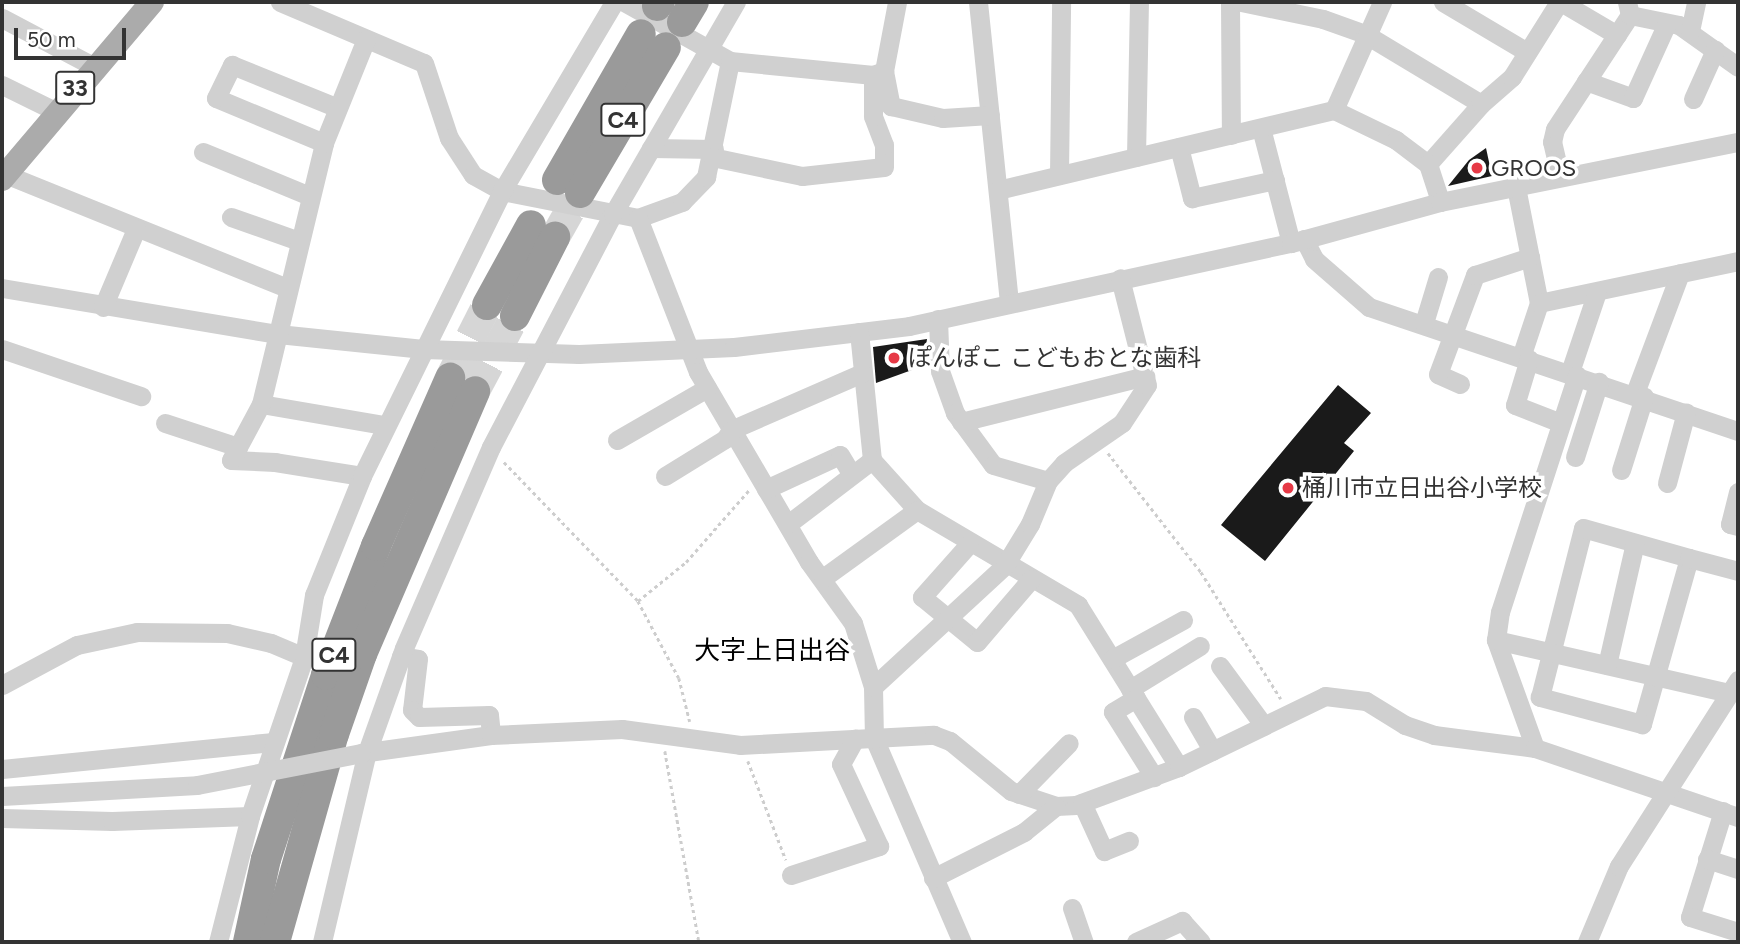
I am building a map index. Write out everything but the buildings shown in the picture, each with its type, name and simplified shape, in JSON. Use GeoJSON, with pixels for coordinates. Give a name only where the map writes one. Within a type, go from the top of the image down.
{"type":"FeatureCollection","features":[{"type":"Feature","properties":{"kind":"highway","name":"C4"},"geometry":{"type":"LineString","coordinates":[[569,186],[654,41]]}},
{"type":"Feature","properties":{"kind":"highway"},"geometry":{"type":"LineString","coordinates":[[487,305],[543,231],[515,316]]}},
{"type":"Feature","properties":{"kind":"highway","name":"C4"},"geometry":{"type":"LineString","coordinates":[[248,942],[267,859],[326,675],[376,546],[463,385],[330,747],[275,942]]}},
{"type":"Feature","properties":{"kind":"main road","name":"33"},"geometry":{"type":"LineString","coordinates":[[3,177],[93,66],[152,2]]}},
{"type":"Feature","properties":{"kind":"street"},"geometry":{"type":"LineString","coordinates":[[280,2],[424,63],[449,138],[473,175],[502,191],[638,218],[653,216],[697,192],[713,153],[730,61]]}},
{"type":"Feature","properties":{"kind":"street"},"geometry":{"type":"LineString","coordinates":[[218,942],[250,816],[304,657],[314,595],[362,476],[384,425],[502,191],[614,2]]}},
{"type":"Feature","properties":{"kind":"street"},"geometry":{"type":"LineString","coordinates":[[624,2],[730,61],[879,73]]}},
{"type":"Feature","properties":{"kind":"street"},"geometry":{"type":"LineString","coordinates":[[322,942],[364,752],[401,656],[491,447],[539,350],[613,214],[736,2]]}},
{"type":"Feature","properties":{"kind":"street"},"geometry":{"type":"LineString","coordinates":[[651,148],[713,153],[802,176],[884,167],[884,145],[873,116],[879,73],[897,2]]}},
{"type":"Feature","properties":{"kind":"street"},"geometry":{"type":"LineString","coordinates":[[978,2],[1009,302]]}},
{"type":"Feature","properties":{"kind":"street"},"geometry":{"type":"LineString","coordinates":[[1059,175],[1061,2]]}},
{"type":"Feature","properties":{"kind":"street"},"geometry":{"type":"LineString","coordinates":[[1136,158],[1139,2]]}},
{"type":"Feature","properties":{"kind":"street"},"geometry":{"type":"LineString","coordinates":[[1230,2],[1231,135]]}},
{"type":"Feature","properties":{"kind":"street"},"geometry":{"type":"LineString","coordinates":[[1249,2],[1365,34],[1481,104]]}},
{"type":"Feature","properties":{"kind":"street"},"geometry":{"type":"LineString","coordinates":[[1334,110],[1365,34],[1382,2]]}},
{"type":"Feature","properties":{"kind":"street"},"geometry":{"type":"LineString","coordinates":[[1443,2],[1527,52]]}},
{"type":"Feature","properties":{"kind":"street"},"geometry":{"type":"LineString","coordinates":[[1428,164],[1481,104],[1512,77],[1560,2],[1617,35]]}},
{"type":"Feature","properties":{"kind":"street"},"geometry":{"type":"LineString","coordinates":[[1690,31],[1696,2]]}},
{"type":"Feature","properties":{"kind":"street"},"geometry":{"type":"LineString","coordinates":[[1560,176],[1552,142],[1555,129],[1617,35],[1628,8],[1690,31],[1738,68]]}},
{"type":"Feature","properties":{"kind":"street"},"geometry":{"type":"LineString","coordinates":[[2,18],[93,66]]}},
{"type":"Feature","properties":{"kind":"street"},"geometry":{"type":"LineString","coordinates":[[1586,81],[1633,98],[1667,23]]}},
{"type":"Feature","properties":{"kind":"street"},"geometry":{"type":"LineString","coordinates":[[362,476],[275,462],[231,460],[261,404],[324,143],[366,39]]}},
{"type":"Feature","properties":{"kind":"street"},"geometry":{"type":"LineString","coordinates":[[1693,99],[1715,50]]}},
{"type":"Feature","properties":{"kind":"street"},"geometry":{"type":"LineString","coordinates":[[324,143],[216,98],[232,65],[338,108]]}},
{"type":"Feature","properties":{"kind":"street"},"geometry":{"type":"LineString","coordinates":[[879,73],[891,106],[943,118],[990,115]]}},
{"type":"Feature","properties":{"kind":"street"},"geometry":{"type":"LineString","coordinates":[[2,85],[55,111]]}},
{"type":"Feature","properties":{"kind":"street"},"geometry":{"type":"LineString","coordinates":[[998,190],[1334,110],[1396,140],[1428,164],[1440,202]]}},
{"type":"Feature","properties":{"kind":"street"},"geometry":{"type":"LineString","coordinates":[[1261,128],[1275,180],[1297,241],[1369,307],[1454,332],[1738,431]]}},
{"type":"Feature","properties":{"kind":"street"},"geometry":{"type":"LineString","coordinates":[[2,288],[103,307],[278,334],[423,349],[539,350],[579,354],[688,349],[859,332],[938,319],[1297,241],[1440,202],[1738,142]]}},
{"type":"Feature","properties":{"kind":"street"},"geometry":{"type":"LineString","coordinates":[[1179,147],[1192,198],[1275,180]]}},
{"type":"Feature","properties":{"kind":"street"},"geometry":{"type":"LineString","coordinates":[[203,152],[310,196]]}},
{"type":"Feature","properties":{"kind":"street"},"geometry":{"type":"LineString","coordinates":[[3,177],[288,288]]}},
{"type":"Feature","properties":{"kind":"street"},"geometry":{"type":"LineString","coordinates":[[1516,187],[1539,303],[1515,405],[1561,423]]}},
{"type":"Feature","properties":{"kind":"street"},"geometry":{"type":"LineString","coordinates":[[231,217],[299,241]]}},
{"type":"Feature","properties":{"kind":"street"},"geometry":{"type":"LineString","coordinates":[[638,218],[688,349],[707,388],[763,484],[853,623],[873,687],[865,738],[841,764],[879,846],[791,875]]}},
{"type":"Feature","properties":{"kind":"street"},"geometry":{"type":"LineString","coordinates":[[103,307],[136,229]]}},
{"type":"Feature","properties":{"kind":"street"},"geometry":{"type":"LineString","coordinates":[[1460,384],[1438,374],[1475,275],[1530,257]]}},
{"type":"Feature","properties":{"kind":"street"},"geometry":{"type":"LineString","coordinates":[[1539,303],[1738,261]]}},
{"type":"Feature","properties":{"kind":"street"},"geometry":{"type":"LineString","coordinates":[[1621,470],[1640,395],[1680,273]]}},
{"type":"Feature","properties":{"kind":"street"},"geometry":{"type":"LineString","coordinates":[[1424,323],[1438,277]]}},
{"type":"Feature","properties":{"kind":"street"},"geometry":{"type":"LineString","coordinates":[[873,687],[949,620],[1005,565],[1030,524],[1048,481],[1064,463],[1122,423],[1147,385],[1120,278]]}},
{"type":"Feature","properties":{"kind":"street"},"geometry":{"type":"LineString","coordinates":[[1535,748],[1496,640],[1500,612],[1561,423],[1597,292]]}},
{"type":"Feature","properties":{"kind":"street"},"geometry":{"type":"LineString","coordinates":[[938,319],[940,372],[961,422],[993,465],[1048,481]]}},
{"type":"Feature","properties":{"kind":"street"},"geometry":{"type":"LineString","coordinates":[[859,332],[872,460],[917,510],[969,544],[1078,605],[1179,767]]}},
{"type":"Feature","properties":{"kind":"street"},"geometry":{"type":"LineString","coordinates":[[2,349],[141,396]]}},
{"type":"Feature","properties":{"kind":"street"},"geometry":{"type":"LineString","coordinates":[[665,475],[725,439],[731,430],[862,373]]}},
{"type":"Feature","properties":{"kind":"street"},"geometry":{"type":"LineString","coordinates":[[961,422],[1145,376]]}},
{"type":"Feature","properties":{"kind":"street"},"geometry":{"type":"LineString","coordinates":[[1575,457],[1600,382]]}},
{"type":"Feature","properties":{"kind":"street"},"geometry":{"type":"LineString","coordinates":[[617,440],[707,388]]}},
{"type":"Feature","properties":{"kind":"street"},"geometry":{"type":"LineString","coordinates":[[261,404],[384,425]]}},
{"type":"Feature","properties":{"kind":"street"},"geometry":{"type":"LineString","coordinates":[[1667,484],[1686,412]]}},
{"type":"Feature","properties":{"kind":"street"},"geometry":{"type":"LineString","coordinates":[[165,423],[238,447]]}},
{"type":"Feature","properties":{"kind":"street"},"geometry":{"type":"LineString","coordinates":[[763,484],[840,455],[852,475]]}},
{"type":"Feature","properties":{"kind":"street"},"geometry":{"type":"LineString","coordinates":[[788,524],[872,460]]}},
{"type":"Feature","properties":{"kind":"street"},"geometry":{"type":"LineString","coordinates":[[1738,492],[1730,524],[1738,526]]}},
{"type":"Feature","properties":{"kind":"street"},"geometry":{"type":"LineString","coordinates":[[823,578],[917,510]]}},
{"type":"Feature","properties":{"kind":"street"},"geometry":{"type":"LineString","coordinates":[[1689,558],[1642,724],[1540,697],[1583,528],[1635,543],[1689,558],[1738,572]]}},
{"type":"Feature","properties":{"kind":"street"},"geometry":{"type":"LineString","coordinates":[[1607,665],[1635,543]]}},
{"type":"Feature","properties":{"kind":"street"},"geometry":{"type":"LineString","coordinates":[[969,544],[922,597],[977,642],[1031,579]]}},
{"type":"Feature","properties":{"kind":"street"},"geometry":{"type":"LineString","coordinates":[[1112,660],[1183,620]]}},
{"type":"Feature","properties":{"kind":"street"},"geometry":{"type":"LineString","coordinates":[[2,685],[77,645],[137,632],[228,633],[271,643],[304,657]]}},
{"type":"Feature","properties":{"kind":"street"},"geometry":{"type":"LineString","coordinates":[[1496,640],[1655,676],[1733,686],[1664,790],[1619,866],[1587,942]]}},
{"type":"Feature","properties":{"kind":"street"},"geometry":{"type":"LineString","coordinates":[[1154,776],[1113,712],[1133,693],[1200,646]]}},
{"type":"Feature","properties":{"kind":"street"},"geometry":{"type":"LineString","coordinates":[[401,656],[418,659],[412,710],[419,717],[489,715],[491,735]]}},
{"type":"Feature","properties":{"kind":"street"},"geometry":{"type":"LineString","coordinates":[[1220,666],[1264,726]]}},
{"type":"Feature","properties":{"kind":"street"},"geometry":{"type":"LineString","coordinates":[[2,796],[197,785],[364,752],[491,735],[622,729],[746,744],[934,735],[950,741],[1019,794],[1056,806],[1082,803],[1179,767],[1325,696],[1343,697],[1366,701],[1405,725],[1434,735],[1535,748],[1730,814],[1707,859],[1689,917],[1738,932]]}},
{"type":"Feature","properties":{"kind":"street"},"geometry":{"type":"LineString","coordinates":[[1193,717],[1213,751]]}},
{"type":"Feature","properties":{"kind":"street"},"geometry":{"type":"LineString","coordinates":[[865,738],[962,942]]}},
{"type":"Feature","properties":{"kind":"street"},"geometry":{"type":"LineString","coordinates":[[2,769],[274,742]]}},
{"type":"Feature","properties":{"kind":"street"},"geometry":{"type":"LineString","coordinates":[[1019,794],[1069,743]]}},
{"type":"Feature","properties":{"kind":"street"},"geometry":{"type":"LineString","coordinates":[[1082,803],[1104,851],[1129,841]]}},
{"type":"Feature","properties":{"kind":"street"},"geometry":{"type":"LineString","coordinates":[[933,878],[1024,832],[1056,806]]}},
{"type":"Feature","properties":{"kind":"street"},"geometry":{"type":"LineString","coordinates":[[2,818],[112,821],[250,816]]}},
{"type":"Feature","properties":{"kind":"street"},"geometry":{"type":"LineString","coordinates":[[1707,859],[1738,869]]}},
{"type":"Feature","properties":{"kind":"street"},"geometry":{"type":"LineString","coordinates":[[1072,908],[1084,942]]}},
{"type":"Feature","properties":{"kind":"street"},"geometry":{"type":"LineString","coordinates":[[1136,942],[1182,921],[1201,942]]}},
{"type":"Feature","properties":{"kind":"path"},"geometry":{"type":"LineString","coordinates":[[1098,439],[1201,572],[1282,700],[1293,694]]}},
{"type":"Feature","properties":{"kind":"path"},"geometry":{"type":"LineString","coordinates":[[491,447],[638,601],[679,678],[695,739]]}},
{"type":"Feature","properties":{"kind":"path"},"geometry":{"type":"LineString","coordinates":[[638,601],[685,562],[763,484]]}},
{"type":"Feature","properties":{"kind":"path"},"geometry":{"type":"LineString","coordinates":[[662,734],[699,942]]}},
{"type":"Feature","properties":{"kind":"path"},"geometry":{"type":"LineString","coordinates":[[746,744],[748,760],[791,875]]}},
{"type":"Feature","properties":{"kind":"tunnel"},"geometry":{"type":"LineString","coordinates":[[555,237],[580,193]]}},
{"type":"Feature","properties":{"kind":"tunnel"},"geometry":{"type":"LineString","coordinates":[[450,378],[487,305]]}},
{"type":"Feature","properties":{"kind":"tunnel"},"geometry":{"type":"LineString","coordinates":[[475,391],[515,316]]}},
{"type":"Feature","properties":{"kind":"place","name":"GROOS"},"geometry":{"type":"Point","coordinates":[1477,168]}},
{"type":"Feature","properties":{"kind":"place","name":"ぽんぽこ こどもおとな歯科"},"geometry":{"type":"Point","coordinates":[894,358]}},
{"type":"Feature","properties":{"kind":"place","name":"桶川市立日出谷小学校"},"geometry":{"type":"Point","coordinates":[1288,488]}},
{"type":"Feature","properties":{"kind":"district","name":"大字上日出谷"},"geometry":{"type":"Point","coordinates":[772,651]}}]}
